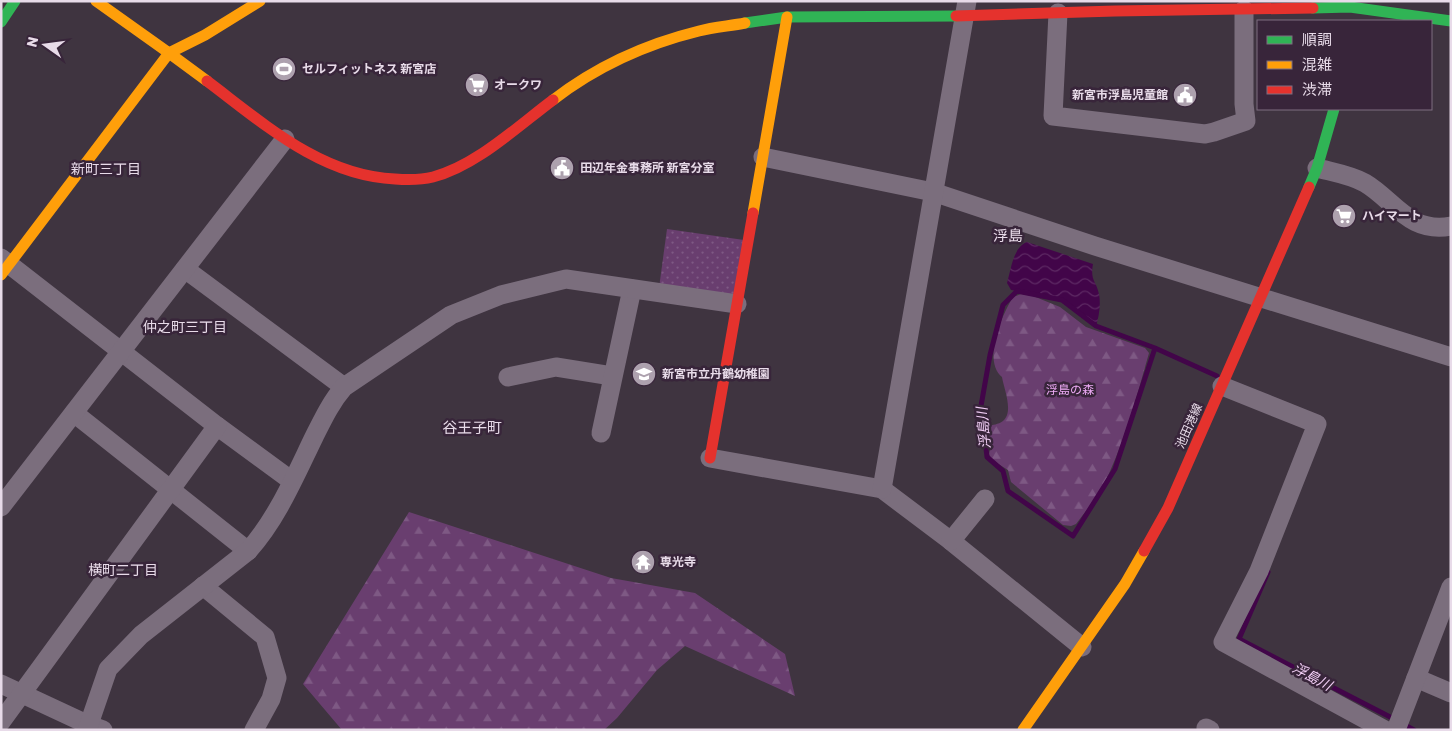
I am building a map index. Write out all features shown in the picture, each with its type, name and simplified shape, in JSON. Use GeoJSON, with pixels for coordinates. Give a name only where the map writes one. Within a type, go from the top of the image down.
{"type":"FeatureCollection","features":[{"type":"Feature","properties":{"kind":"street"},"geometry":{"type":"LineString","coordinates":[[1,22],[15,1]]}},
{"type":"Feature","properties":{"kind":"street"},"geometry":{"type":"LineString","coordinates":[[96,1],[285,139],[334,166],[363,175],[410,180],[433,177],[462,165],[492,147],[562,93],[619,58],[658,42],[787,9],[966,9],[1058,13],[1115,6],[1194,6],[1244,10],[1349,4],[1451,21]]}},
{"type":"Feature","properties":{"kind":"street"},"geometry":{"type":"LineString","coordinates":[[260,1],[206,35],[169,53],[4,266],[122,352],[217,426],[292,481]]}},
{"type":"Feature","properties":{"kind":"street"},"geometry":{"type":"LineString","coordinates":[[1349,4],[1349,20]]}},
{"type":"Feature","properties":{"kind":"street"},"geometry":{"type":"LineString","coordinates":[[787,9],[710,458],[882,489],[951,541],[1082,647]]}},
{"type":"Feature","properties":{"kind":"street"},"geometry":{"type":"LineString","coordinates":[[882,489],[966,9]]}},
{"type":"Feature","properties":{"kind":"street"},"geometry":{"type":"LineString","coordinates":[[1058,13],[1053,116],[1205,134],[1246,121],[1244,104],[1244,10]]}},
{"type":"Feature","properties":{"kind":"street","name":"池田港線"},"geometry":{"type":"LineString","coordinates":[[1023,730],[1125,584],[1168,508],[1317,168],[1334,110]]}},
{"type":"Feature","properties":{"kind":"street"},"geometry":{"type":"LineString","coordinates":[[1,507],[285,139]]}},
{"type":"Feature","properties":{"kind":"street"},"geometry":{"type":"LineString","coordinates":[[763,157],[933,192],[1095,246],[1451,357]]}},
{"type":"Feature","properties":{"kind":"street"},"geometry":{"type":"LineString","coordinates":[[1317,168],[1365,183],[1405,216],[1432,227],[1442,228],[1451,226]]}},
{"type":"Feature","properties":{"kind":"street"},"geometry":{"type":"LineString","coordinates":[[185,269],[344,387]]}},
{"type":"Feature","properties":{"kind":"street"},"geometry":{"type":"LineString","coordinates":[[1,684],[93,728],[108,669],[141,635],[248,551],[262,535],[333,400],[344,387],[451,315],[501,296],[566,279],[737,304]]}},
{"type":"Feature","properties":{"kind":"street"},"geometry":{"type":"LineString","coordinates":[[601,433],[632,289]]}},
{"type":"Feature","properties":{"kind":"street"},"geometry":{"type":"LineString","coordinates":[[508,377],[556,367],[612,376]]}},
{"type":"Feature","properties":{"kind":"street"},"geometry":{"type":"LineString","coordinates":[[1222,386],[1317,424],[1259,571],[1224,642],[1386,730]]}},
{"type":"Feature","properties":{"kind":"street"},"geometry":{"type":"LineString","coordinates":[[74,413],[248,551]]}},
{"type":"Feature","properties":{"kind":"street"},"geometry":{"type":"LineString","coordinates":[[1,722],[217,426]]}},
{"type":"Feature","properties":{"kind":"street"},"geometry":{"type":"LineString","coordinates":[[951,541],[984,500]]}},
{"type":"Feature","properties":{"kind":"street"},"geometry":{"type":"LineString","coordinates":[[202,586],[265,637],[277,678],[271,699],[254,730]]}},
{"type":"Feature","properties":{"kind":"street"},"geometry":{"type":"LineString","coordinates":[[1396,730],[1451,587]]}},
{"type":"Feature","properties":{"kind":"street"},"geometry":{"type":"LineString","coordinates":[[1416,678],[1451,693]]}},
{"type":"Feature","properties":{"kind":"green space"},"geometry":{"type":"Polygon","coordinates":[[[667,229],[744,240],[735,300],[659,288],[667,229]]]}},
{"type":"Feature","properties":{"kind":"green space","name":"浮島の森"},"geometry":{"type":"Polygon","coordinates":[[[1021,294],[1033,296],[1060,307],[1086,327],[1145,348],[1149,353],[1128,423],[1109,474],[1095,499],[1076,524],[1071,526],[1063,525],[1011,482],[1008,470],[992,460],[989,454],[991,446],[988,427],[1003,421],[1008,412],[1002,377],[996,369],[994,360],[996,337],[999,326],[1013,297],[1021,294]]]}},
{"type":"Feature","properties":{"kind":"green space"},"geometry":{"type":"Polygon","coordinates":[[[409,512],[611,578],[695,593],[785,654],[795,696],[685,646],[657,670],[617,718],[604,730],[342,730],[303,684],[409,512]]]}},
{"type":"Feature","properties":{"kind":"water"},"geometry":{"type":"Polygon","coordinates":[[[1027,242],[1093,264],[1093,277],[1098,289],[1100,302],[1096,326],[1062,300],[1011,290],[1007,283],[1013,259],[1022,245],[1027,242]]]}},
{"type":"Feature","properties":{"kind":"waterway","name":"浮島川"},"geometry":{"type":"LineString","coordinates":[[1155,348],[1115,469],[1073,536],[1008,491],[1003,471],[987,457],[981,406],[990,355],[1003,305],[1017,291],[1062,300],[1096,326],[1155,348],[1217,376]]}},
{"type":"Feature","properties":{"kind":"waterway","name":"浮島川"},"geometry":{"type":"LineString","coordinates":[[1268,572],[1239,639],[1396,720]]}},
{"type":"Feature","properties":{"kind":"waterway","name":"浮島川"},"geometry":{"type":"LineString","coordinates":[[1403,724],[1414,730]]}},
{"type":"Feature","properties":{"kind":"traffic: fast"},"geometry":{"type":"LineString","coordinates":[[1,22],[15,1]]}},
{"type":"Feature","properties":{"kind":"traffic: fast"},"geometry":{"type":"LineString","coordinates":[[1313,8],[1350,7],[1451,21]]}},
{"type":"Feature","properties":{"kind":"traffic: fast"},"geometry":{"type":"LineString","coordinates":[[745,23],[787,17],[956,16]]}},
{"type":"Feature","properties":{"kind":"traffic: fast"},"geometry":{"type":"LineString","coordinates":[[1309,187],[1317,168],[1334,110]]}},
{"type":"Feature","properties":{"kind":"traffic: slow"},"geometry":{"type":"LineString","coordinates":[[96,1],[169,53],[205,35],[260,1]]}},
{"type":"Feature","properties":{"kind":"traffic: slow"},"geometry":{"type":"LineString","coordinates":[[753,213],[787,17]]}},
{"type":"Feature","properties":{"kind":"traffic: slow"},"geometry":{"type":"LineString","coordinates":[[553,100],[605,67],[660,42],[710,28],[745,23]]}},
{"type":"Feature","properties":{"kind":"traffic: slow"},"geometry":{"type":"LineString","coordinates":[[1,275],[169,53],[207,81]]}},
{"type":"Feature","properties":{"kind":"traffic: slow"},"geometry":{"type":"LineString","coordinates":[[1023,730],[1125,584],[1144,551]]}},
{"type":"Feature","properties":{"kind":"traffic: jam"},"geometry":{"type":"LineString","coordinates":[[956,16],[1313,8]]}},
{"type":"Feature","properties":{"kind":"traffic: jam"},"geometry":{"type":"LineString","coordinates":[[207,81],[272,130],[318,158],[368,176],[400,179],[433,177],[465,164],[481,155],[553,100]]}},
{"type":"Feature","properties":{"kind":"traffic: jam"},"geometry":{"type":"LineString","coordinates":[[1144,551],[1168,508],[1309,187]]}},
{"type":"Feature","properties":{"kind":"traffic: jam"},"geometry":{"type":"LineString","coordinates":[[710,458],[753,213]]}},
{"type":"Feature","properties":{"kind":"place","name":"セルフィットネス 新宮店"},"geometry":{"type":"Point","coordinates":[284,69]}},
{"type":"Feature","properties":{"kind":"place","name":"オークワ"},"geometry":{"type":"Point","coordinates":[477,85]}},
{"type":"Feature","properties":{"kind":"place","name":"新宮市浮島児童館"},"geometry":{"type":"Point","coordinates":[1185,95]}},
{"type":"Feature","properties":{"kind":"place","name":"田辺年金事務所 新宮分室"},"geometry":{"type":"Point","coordinates":[562,168]}},
{"type":"Feature","properties":{"kind":"place","name":"ハイマート"},"geometry":{"type":"Point","coordinates":[1344,216]}},
{"type":"Feature","properties":{"kind":"place","name":"新宮市立丹鶴幼稚園"},"geometry":{"type":"Point","coordinates":[644,374]}},
{"type":"Feature","properties":{"kind":"place","name":"専光寺"},"geometry":{"type":"Point","coordinates":[643,562]}},
{"type":"Feature","properties":{"kind":"district","name":"新町三丁目"},"geometry":{"type":"Point","coordinates":[106,169]}},
{"type":"Feature","properties":{"kind":"district","name":"浮島"},"geometry":{"type":"Point","coordinates":[1008,236]}},
{"type":"Feature","properties":{"kind":"district","name":"仲之町三丁目"},"geometry":{"type":"Point","coordinates":[185,327]}},
{"type":"Feature","properties":{"kind":"district","name":"谷王子町"},"geometry":{"type":"Point","coordinates":[472,428]}},
{"type":"Feature","properties":{"kind":"district","name":"横町二丁目"},"geometry":{"type":"Point","coordinates":[123,570]}}]}
